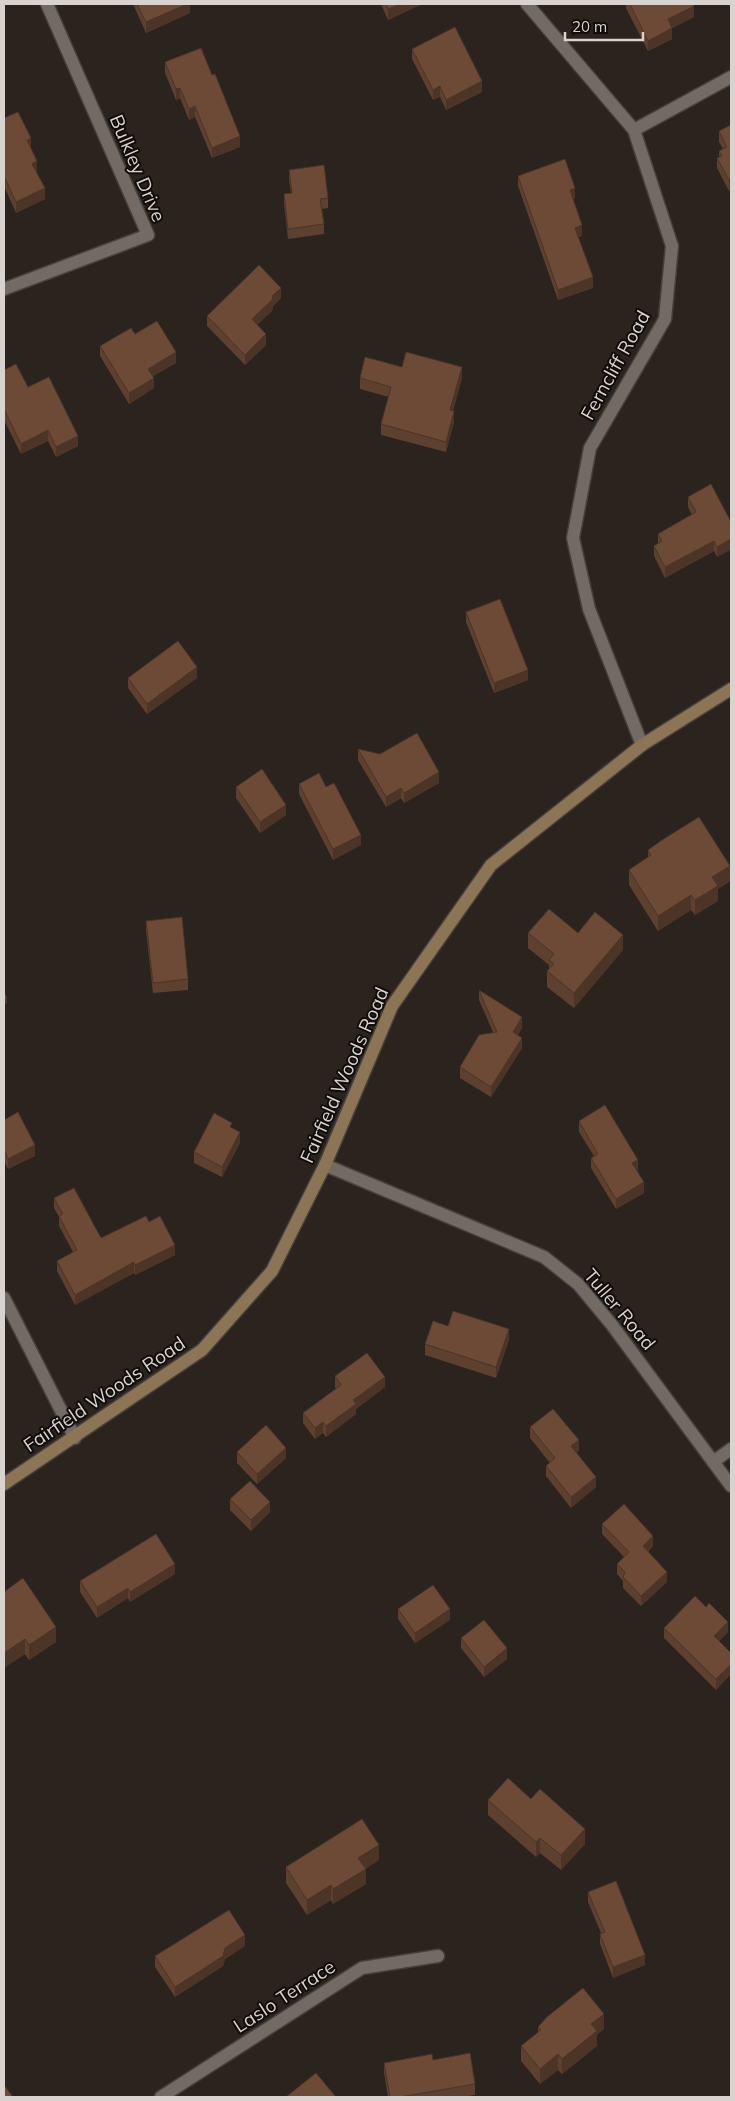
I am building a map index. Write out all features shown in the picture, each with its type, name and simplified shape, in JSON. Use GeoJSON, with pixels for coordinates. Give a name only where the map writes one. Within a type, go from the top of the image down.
{"type":"FeatureCollection","features":[{"type":"Feature","properties":{"kind":"main road","name":"Fairfield Woods Road"},"geometry":{"type":"LineString","coordinates":[[4,1484],[75,1438],[202,1350],[272,1271],[325,1165],[392,1006],[491,865],[642,745],[731,689]]}},
{"type":"Feature","properties":{"kind":"street","name":"Bulkley Drive"},"geometry":{"type":"LineString","coordinates":[[4,289],[148,235],[47,4]]}},
{"type":"Feature","properties":{"kind":"street","name":"Ferncliff Road"},"geometry":{"type":"LineString","coordinates":[[527,4],[634,130],[672,246],[665,319],[590,448],[573,538],[589,609],[642,745]]}},
{"type":"Feature","properties":{"kind":"street"},"geometry":{"type":"LineString","coordinates":[[634,130],[731,77]]}},
{"type":"Feature","properties":{"kind":"street","name":"Tuller Road"},"geometry":{"type":"LineString","coordinates":[[325,1165],[544,1257],[578,1284],[612,1325],[731,1486]]}},
{"type":"Feature","properties":{"kind":"street"},"geometry":{"type":"LineString","coordinates":[[4,1298],[75,1438]]}},
{"type":"Feature","properties":{"kind":"street"},"geometry":{"type":"LineString","coordinates":[[713,1462],[731,1448]]}},
{"type":"Feature","properties":{"kind":"street","name":"Laslo Terrace"},"geometry":{"type":"LineString","coordinates":[[161,2097],[362,1968],[438,1956]]}},
{"type":"Feature","properties":{"kind":"building"},"geometry":{"type":"Polygon","coordinates":[[[137,4],[187,4],[146,22],[137,4]]]}},
{"type":"Feature","properties":{"kind":"building"},"geometry":{"type":"Polygon","coordinates":[[[386,4],[400,4],[388,9],[386,4]]]}},
{"type":"Feature","properties":{"kind":"building"},"geometry":{"type":"Polygon","coordinates":[[[630,4],[692,4],[694,6],[668,19],[672,28],[648,41],[630,4]]]}},
{"type":"Feature","properties":{"kind":"building"},"geometry":{"type":"Polygon","coordinates":[[[455,27],[482,81],[446,100],[440,86],[433,90],[412,49],[455,27]]]}},
{"type":"Feature","properties":{"kind":"building"},"geometry":{"type":"Polygon","coordinates":[[[201,48],[212,75],[215,74],[240,136],[212,148],[195,106],[189,109],[180,88],[176,89],[165,62],[201,48]]]}},
{"type":"Feature","properties":{"kind":"building"},"geometry":{"type":"Polygon","coordinates":[[[18,112],[31,138],[27,140],[37,161],[32,164],[45,188],[16,202],[4,176],[4,118],[18,112]]]}},
{"type":"Feature","properties":{"kind":"building"},"geometry":{"type":"Polygon","coordinates":[[[731,125],[731,179],[729,180],[717,158],[722,156],[719,151],[727,147],[719,131],[731,125]]]}},
{"type":"Feature","properties":{"kind":"building"},"geometry":{"type":"Polygon","coordinates":[[[565,159],[575,188],[570,190],[582,225],[575,228],[593,277],[558,290],[518,176],[565,159]]]}},
{"type":"Feature","properties":{"kind":"building"},"geometry":{"type":"Polygon","coordinates":[[[324,165],[328,198],[320,199],[324,224],[288,229],[284,194],[292,193],[289,170],[324,165]]]}},
{"type":"Feature","properties":{"kind":"building"},"geometry":{"type":"Polygon","coordinates":[[[259,265],[281,288],[273,295],[272,300],[252,319],[266,334],[245,355],[207,316],[259,265]]]}},
{"type":"Feature","properties":{"kind":"building"},"geometry":{"type":"Polygon","coordinates":[[[157,321],[176,352],[148,369],[154,378],[129,393],[100,346],[131,328],[135,334],[157,321]]]}},
{"type":"Feature","properties":{"kind":"building"},"geometry":{"type":"Polygon","coordinates":[[[406,352],[462,367],[450,410],[454,411],[446,442],[381,424],[391,387],[360,378],[365,357],[402,367],[406,352]]]}},
{"type":"Feature","properties":{"kind":"building"},"geometry":{"type":"Polygon","coordinates":[[[16,364],[28,387],[49,377],[78,436],[56,447],[48,430],[21,444],[4,409],[4,370],[16,364]]]}},
{"type":"Feature","properties":{"kind":"building"},"geometry":{"type":"Polygon","coordinates":[[[711,484],[731,522],[731,539],[717,547],[714,541],[665,567],[654,546],[662,541],[658,534],[696,512],[688,497],[711,484]]]}},
{"type":"Feature","properties":{"kind":"building"},"geometry":{"type":"Polygon","coordinates":[[[500,599],[528,670],[494,683],[466,612],[500,599]]]}},
{"type":"Feature","properties":{"kind":"building"},"geometry":{"type":"Polygon","coordinates":[[[178,641],[197,667],[147,704],[128,678],[178,641]]]}},
{"type":"Feature","properties":{"kind":"building"},"geometry":{"type":"Polygon","coordinates":[[[417,733],[439,772],[404,793],[401,788],[386,797],[358,749],[380,754],[417,733]]]}},
{"type":"Feature","properties":{"kind":"building"},"geometry":{"type":"Polygon","coordinates":[[[262,769],[286,805],[260,822],[236,787],[262,769]]]}},
{"type":"Feature","properties":{"kind":"building"},"geometry":{"type":"Polygon","coordinates":[[[319,773],[326,787],[334,783],[361,835],[333,849],[299,784],[319,773]]]}},
{"type":"Feature","properties":{"kind":"building"},"geometry":{"type":"Polygon","coordinates":[[[699,817],[730,866],[712,877],[718,886],[695,900],[691,895],[658,916],[629,870],[651,855],[648,850],[699,817]]]}},
{"type":"Feature","properties":{"kind":"building"},"geometry":{"type":"Polygon","coordinates":[[[549,909],[578,933],[595,912],[623,935],[574,993],[547,971],[554,964],[549,960],[554,954],[528,933],[549,909]]]}},
{"type":"Feature","properties":{"kind":"building"},"geometry":{"type":"Polygon","coordinates":[[[182,917],[188,979],[153,983],[146,921],[182,917]]]}},
{"type":"Feature","properties":{"kind":"building"},"geometry":{"type":"Polygon","coordinates":[[[479,990],[522,1017],[513,1032],[522,1038],[491,1087],[460,1067],[479,1035],[497,1032],[479,990]]]}},
{"type":"Feature","properties":{"kind":"building"},"geometry":{"type":"Polygon","coordinates":[[[605,1105],[638,1160],[632,1163],[644,1182],[616,1199],[591,1158],[598,1154],[579,1121],[605,1105]]]}},
{"type":"Feature","properties":{"kind":"building"},"geometry":{"type":"Polygon","coordinates":[[[18,1112],[35,1145],[8,1159],[4,1150],[4,1120],[18,1112]]]}},
{"type":"Feature","properties":{"kind":"building"},"geometry":{"type":"Polygon","coordinates":[[[214,1113],[232,1123],[230,1127],[240,1132],[222,1167],[194,1152],[214,1113]]]}},
{"type":"Feature","properties":{"kind":"building"},"geometry":{"type":"Polygon","coordinates":[[[74,1188],[101,1238],[146,1216],[149,1222],[160,1216],[175,1245],[135,1265],[134,1262],[75,1295],[57,1261],[77,1250],[59,1216],[63,1214],[54,1198],[74,1188]]]}},
{"type":"Feature","properties":{"kind":"building"},"geometry":{"type":"Polygon","coordinates":[[[453,1311],[509,1329],[496,1367],[425,1344],[433,1321],[448,1326],[453,1311]]]}},
{"type":"Feature","properties":{"kind":"building"},"geometry":{"type":"Polygon","coordinates":[[[367,1353],[385,1377],[353,1400],[356,1404],[326,1426],[323,1422],[315,1428],[303,1413],[341,1385],[335,1376],[367,1353]]]}},
{"type":"Feature","properties":{"kind":"building"},"geometry":{"type":"Polygon","coordinates":[[[553,1409],[579,1440],[571,1446],[596,1477],[571,1497],[546,1466],[555,1458],[530,1427],[553,1409]]]}},
{"type":"Feature","properties":{"kind":"building"},"geometry":{"type":"Polygon","coordinates":[[[266,1425],[286,1448],[257,1474],[237,1452],[266,1425]]]}},
{"type":"Feature","properties":{"kind":"building"},"geometry":{"type":"Polygon","coordinates":[[[250,1481],[270,1502],[251,1520],[230,1499],[250,1481]]]}},
{"type":"Feature","properties":{"kind":"building"},"geometry":{"type":"Polygon","coordinates":[[[624,1504],[653,1536],[643,1546],[667,1572],[641,1596],[623,1577],[625,1572],[617,1564],[629,1552],[602,1524],[624,1504]]]}},
{"type":"Feature","properties":{"kind":"building"},"geometry":{"type":"Polygon","coordinates":[[[156,1534],[175,1564],[130,1592],[128,1588],[97,1607],[80,1581],[156,1534]]]}},
{"type":"Feature","properties":{"kind":"building"},"geometry":{"type":"Polygon","coordinates":[[[23,1578],[56,1627],[29,1645],[25,1639],[4,1653],[4,1592],[23,1578]]]}},
{"type":"Feature","properties":{"kind":"building"},"geometry":{"type":"Polygon","coordinates":[[[433,1585],[450,1609],[415,1633],[398,1609],[433,1585]]]}},
{"type":"Feature","properties":{"kind":"building"},"geometry":{"type":"Polygon","coordinates":[[[695,1596],[706,1607],[709,1603],[728,1622],[714,1636],[731,1653],[731,1664],[716,1679],[664,1628],[695,1596]]]}},
{"type":"Feature","properties":{"kind":"building"},"geometry":{"type":"Polygon","coordinates":[[[484,1620],[507,1648],[484,1667],[461,1638],[484,1620]]]}},
{"type":"Feature","properties":{"kind":"building"},"geometry":{"type":"Polygon","coordinates":[[[508,1778],[531,1799],[540,1789],[585,1829],[561,1855],[540,1838],[536,1842],[488,1800],[508,1778]]]}},
{"type":"Feature","properties":{"kind":"building"},"geometry":{"type":"Polygon","coordinates":[[[362,1819],[379,1845],[358,1858],[366,1869],[333,1889],[331,1885],[307,1900],[286,1867],[362,1819]]]}},
{"type":"Feature","properties":{"kind":"building"},"geometry":{"type":"Polygon","coordinates":[[[616,1881],[645,1955],[613,1967],[600,1934],[605,1932],[588,1892],[616,1881]]]}},
{"type":"Feature","properties":{"kind":"building"},"geometry":{"type":"Polygon","coordinates":[[[229,1910],[245,1935],[225,1948],[223,1956],[175,1987],[155,1956],[229,1910]]]}},
{"type":"Feature","properties":{"kind":"building"},"geometry":{"type":"Polygon","coordinates":[[[583,1988],[604,2014],[591,2024],[597,2031],[562,2059],[558,2054],[540,2069],[521,2046],[541,2030],[538,2027],[547,2017],[583,1988]]]}},
{"type":"Feature","properties":{"kind":"building"},"geometry":{"type":"Polygon","coordinates":[[[470,2053],[475,2084],[400,2097],[390,2097],[384,2063],[432,2054],[433,2060],[470,2053]]]}},
{"type":"Feature","properties":{"kind":"building"},"geometry":{"type":"Polygon","coordinates":[[[316,2073],[336,2097],[286,2097],[316,2073]]]}},
{"type":"Feature","properties":{"kind":"building"},"geometry":{"type":"Polygon","coordinates":[[[4,2085],[13,2097],[4,2097],[4,2085]]]}}]}
